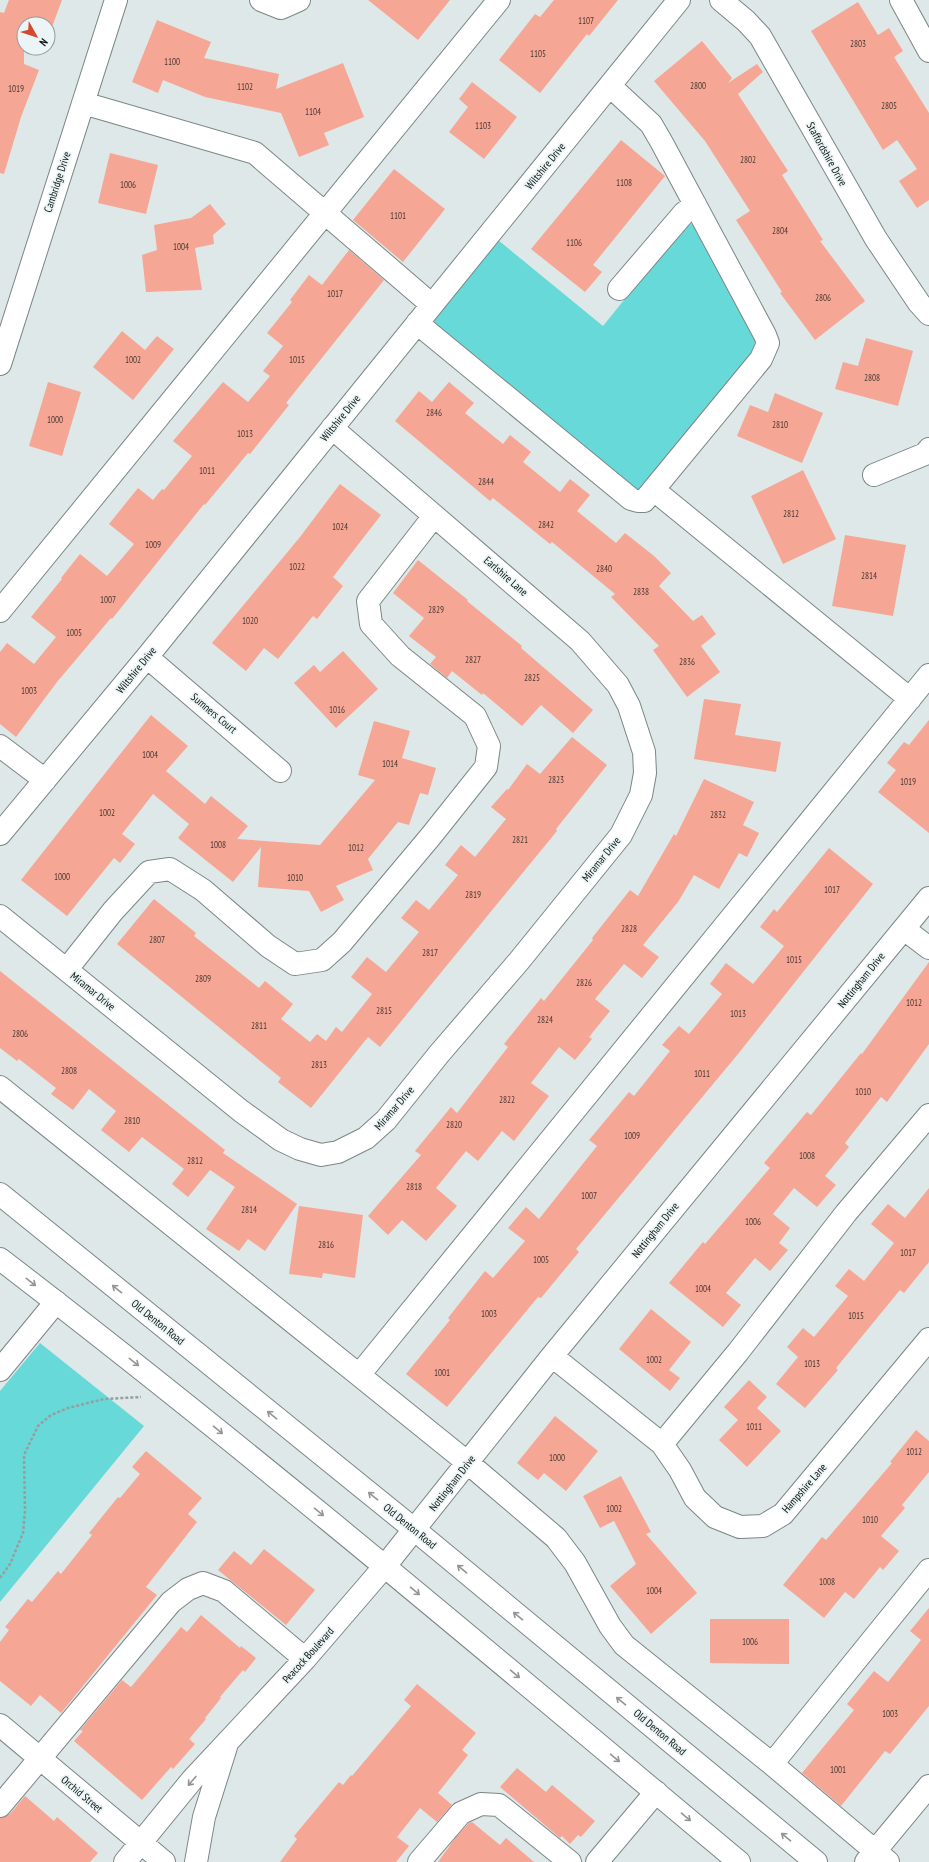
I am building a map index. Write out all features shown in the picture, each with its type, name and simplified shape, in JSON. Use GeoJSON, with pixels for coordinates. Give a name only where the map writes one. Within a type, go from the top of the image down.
{"type":"FeatureCollection","features":[{"type":"Feature","properties":{"kind":"street","name":"Cambridge Drive"},"geometry":{"type":"LineString","coordinates":[[0,364],[116,0]]}},
{"type":"Feature","properties":{"kind":"street"},"geometry":{"type":"LineString","coordinates":[[261,0],[281,8],[299,0]]}},
{"type":"Feature","properties":{"kind":"street"},"geometry":{"type":"LineString","coordinates":[[0,611],[499,0]]}},
{"type":"Feature","properties":{"kind":"street","name":"Wiltshire Drive"},"geometry":{"type":"LineString","coordinates":[[0,834],[147,657],[679,0]]}},
{"type":"Feature","properties":{"kind":"street","name":"Staffordshire Drive"},"geometry":{"type":"LineString","coordinates":[[720,0],[746,21],[760,36],[876,239],[919,303],[929,314]]}},
{"type":"Feature","properties":{"kind":"street"},"geometry":{"type":"LineString","coordinates":[[900,0],[929,51]]}},
{"type":"Feature","properties":{"kind":"street"},"geometry":{"type":"LineString","coordinates":[[418,323],[631,499],[638,501],[644,501],[654,490],[762,359],[768,343],[765,335],[651,124],[610,86]]}},
{"type":"Feature","properties":{"kind":"street"},"geometry":{"type":"LineString","coordinates":[[83,103],[255,153],[326,212],[432,305]]}},
{"type":"Feature","properties":{"kind":"street"},"geometry":{"type":"LineString","coordinates":[[619,289],[684,213],[695,204]]}},
{"type":"Feature","properties":{"kind":"street","name":"Earlshire Lane"},"geometry":{"type":"LineString","coordinates":[[332,428],[580,640],[618,686],[629,706],[644,752]]}},
{"type":"Feature","properties":{"kind":"street"},"geometry":{"type":"LineString","coordinates":[[874,475],[925,454],[929,449]]}},
{"type":"Feature","properties":{"kind":"street"},"geometry":{"type":"LineString","coordinates":[[654,490],[910,699]]}},
{"type":"Feature","properties":{"kind":"street"},"geometry":{"type":"LineString","coordinates":[[67,969],[113,911],[150,872],[170,869],[203,890],[268,946],[295,964],[322,960],[342,942],[432,836],[486,767],[489,746],[475,716],[400,656],[371,624],[368,601],[434,516]]}},
{"type":"Feature","properties":{"kind":"street","name":"Sumners Court"},"geometry":{"type":"LineString","coordinates":[[147,657],[280,771]]}},
{"type":"Feature","properties":{"kind":"street"},"geometry":{"type":"LineString","coordinates":[[359,1375],[929,675]]}},
{"type":"Feature","properties":{"kind":"street"},"geometry":{"type":"LineString","coordinates":[[0,746],[45,780]]}},
{"type":"Feature","properties":{"kind":"street","name":"Miramar Drive"},"geometry":{"type":"LineString","coordinates":[[0,916],[241,1111],[281,1140],[300,1149],[321,1155],[338,1152],[366,1138],[386,1120],[439,1054],[519,961],[621,834],[640,795],[645,773],[644,752]]}},
{"type":"Feature","properties":{"kind":"street","name":"Nottingham Drive"},"geometry":{"type":"LineString","coordinates":[[385,1566],[552,1356],[929,898]]}},
{"type":"Feature","properties":{"kind":"street"},"geometry":{"type":"LineString","coordinates":[[904,929],[929,948]]}},
{"type":"Feature","properties":{"kind":"street"},"geometry":{"type":"LineString","coordinates":[[0,1087],[468,1463],[556,1538],[575,1563],[610,1626],[624,1644],[772,1764],[876,1859],[929,1786]]}},
{"type":"Feature","properties":{"kind":"street"},"geometry":{"type":"LineString","coordinates":[[662,1444],[738,1352],[846,1213],[929,1115]]}},
{"type":"Feature","properties":{"kind":"street","name":"Old Denton Road"},"geometry":{"type":"LineString","coordinates":[[0,1194],[415,1530],[816,1862]]}},
{"type":"Feature","properties":{"kind":"street"},"geometry":{"type":"LineString","coordinates":[[0,1259],[132,1361],[385,1566],[739,1862]]}},
{"type":"Feature","properties":{"kind":"street"},"geometry":{"type":"LineString","coordinates":[[0,1370],[56,1302]]}},
{"type":"Feature","properties":{"kind":"street","name":"Hampshire Lane"},"geometry":{"type":"LineString","coordinates":[[552,1356],[662,1444],[680,1470],[695,1498],[714,1517],[740,1527],[763,1526],[783,1514],[929,1339]]}},
{"type":"Feature","properties":{"kind":"street","name":"Peacock Boulevard"},"geometry":{"type":"LineString","coordinates":[[125,1862],[192,1780],[305,1659],[385,1566]]}},
{"type":"Feature","properties":{"kind":"street"},"geometry":{"type":"LineString","coordinates":[[772,1764],[929,1570]]}},
{"type":"Feature","properties":{"kind":"street"},"geometry":{"type":"LineString","coordinates":[[0,1806],[171,1602],[188,1589],[203,1583],[224,1591],[305,1659]]}},
{"type":"Feature","properties":{"kind":"street","name":"Orchid Street"},"geometry":{"type":"LineString","coordinates":[[0,1725],[164,1862]]}},
{"type":"Feature","properties":{"kind":"street","name":"Peacock Boulevard"},"geometry":{"type":"LineString","coordinates":[[196,1862],[204,1817],[228,1742]]}},
{"type":"Feature","properties":{"kind":"street"},"geometry":{"type":"LineString","coordinates":[[597,1862],[656,1792]]}},
{"type":"Feature","properties":{"kind":"street"},"geometry":{"type":"LineString","coordinates":[[419,1862],[460,1813],[481,1804],[499,1805],[570,1862]]}},
{"type":"Feature","properties":{"kind":"path"},"geometry":{"type":"LineString","coordinates":[[0,1578],[10,1564],[23,1534],[25,1511],[24,1454],[38,1426],[51,1415],[68,1408],[104,1399],[143,1397]]}},
{"type":"Feature","properties":{"kind":"shaded area"},"geometry":{"type":"Polygon","coordinates":[[[689,224],[699,225],[757,328],[752,362],[640,494],[439,329],[434,322],[438,312],[498,240],[603,326],[682,228],[689,224]]]}},
{"type":"Feature","properties":{"kind":"shaded area"},"geometry":{"type":"Polygon","coordinates":[[[40,1343],[144,1426],[0,1602],[0,1391],[40,1343]]]}},
{"type":"Feature","properties":{"kind":"building"},"geometry":{"type":"Polygon","coordinates":[[[9,0],[62,0],[56,16],[16,16],[16,56],[24,56],[24,64],[39,70],[21,117],[4,174],[0,173],[0,12],[4,13],[9,0]]]}},
{"type":"Feature","properties":{"kind":"building"},"geometry":{"type":"Polygon","coordinates":[[[368,0],[450,0],[418,40],[368,0]]]}},
{"type":"Feature","properties":{"kind":"building"},"geometry":{"type":"Polygon","coordinates":[[[554,0],[618,0],[589,36],[587,34],[540,93],[499,60],[535,14],[540,17],[554,0]]]}},
{"type":"Feature","properties":{"kind":"building"},"geometry":{"type":"Polygon","coordinates":[[[858,2],[878,35],[889,28],[903,51],[894,57],[929,113],[929,200],[917,208],[899,181],[917,169],[897,140],[883,150],[811,31],[858,2]]]}},
{"type":"Feature","properties":{"kind":"building"},"geometry":{"type":"Polygon","coordinates":[[[157,20],[211,42],[204,58],[279,74],[276,89],[343,63],[364,117],[324,133],[329,145],[299,157],[281,113],[205,97],[163,80],[158,93],[132,82],[157,20]]]}},
{"type":"Feature","properties":{"kind":"building"},"geometry":{"type":"Polygon","coordinates":[[[702,41],[732,78],[728,83],[757,64],[763,72],[738,94],[788,171],[782,175],[823,240],[820,241],[865,301],[815,340],[780,293],[782,292],[736,220],[750,211],[705,141],[654,81],[702,41]]]}},
{"type":"Feature","properties":{"kind":"building"},"geometry":{"type":"Polygon","coordinates":[[[472,82],[517,117],[484,159],[449,132],[468,107],[459,99],[472,82]]]}},
{"type":"Feature","properties":{"kind":"building"},"geometry":{"type":"Polygon","coordinates":[[[621,140],[665,176],[593,265],[602,272],[585,292],[531,249],[621,140]]]}},
{"type":"Feature","properties":{"kind":"building"},"geometry":{"type":"Polygon","coordinates":[[[110,153],[158,165],[146,214],[98,203],[110,153]]]}},
{"type":"Feature","properties":{"kind":"building"},"geometry":{"type":"Polygon","coordinates":[[[394,169],[445,209],[403,262],[353,220],[394,169]]]}},
{"type":"Feature","properties":{"kind":"building"},"geometry":{"type":"Polygon","coordinates":[[[210,204],[226,224],[213,235],[214,244],[195,248],[202,290],[146,292],[142,255],[157,250],[154,225],[191,218],[210,204]]]}},
{"type":"Feature","properties":{"kind":"building"},"geometry":{"type":"Polygon","coordinates":[[[349,250],[384,280],[286,403],[289,405],[250,454],[248,453],[205,505],[204,504],[112,619],[111,618],[57,682],[16,737],[0,724],[0,652],[7,643],[34,664],[56,637],[31,617],[80,554],[107,576],[134,544],[109,524],[138,488],[153,500],[162,489],[164,490],[192,456],[173,441],[223,382],[248,402],[270,376],[263,371],[283,346],[267,333],[292,302],[290,300],[309,275],[322,285],[349,250]]]}},
{"type":"Feature","properties":{"kind":"building"},"geometry":{"type":"Polygon","coordinates":[[[122,331],[145,350],[157,336],[174,349],[133,400],[93,367],[122,331]]]}},
{"type":"Feature","properties":{"kind":"building"},"geometry":{"type":"Polygon","coordinates":[[[866,338],[913,351],[898,406],[835,389],[843,362],[858,366],[866,338]]]}},
{"type":"Feature","properties":{"kind":"building"},"geometry":{"type":"Polygon","coordinates":[[[48,382],[81,392],[62,456],[29,446],[48,382]]]}},
{"type":"Feature","properties":{"kind":"building"},"geometry":{"type":"Polygon","coordinates":[[[449,382],[474,403],[465,413],[503,444],[510,435],[531,452],[523,462],[560,492],[570,479],[590,495],[577,511],[616,543],[625,533],[654,556],[671,573],[659,586],[693,621],[702,615],[716,634],[701,646],[720,672],[687,697],[653,650],[659,646],[611,597],[615,594],[552,542],[550,544],[493,498],[490,501],[395,421],[419,391],[432,402],[449,382]]]}},
{"type":"Feature","properties":{"kind":"building"},"geometry":{"type":"Polygon","coordinates":[[[775,393],[823,413],[802,463],[737,436],[750,405],[768,412],[775,393]]]}},
{"type":"Feature","properties":{"kind":"building"},"geometry":{"type":"Polygon","coordinates":[[[803,470],[836,539],[783,564],[751,496],[803,470]]]}},
{"type":"Feature","properties":{"kind":"building"},"geometry":{"type":"Polygon","coordinates":[[[340,484],[381,515],[333,577],[343,586],[317,619],[313,616],[278,659],[264,648],[246,671],[212,643],[300,537],[340,484]]]}},
{"type":"Feature","properties":{"kind":"building"},"geometry":{"type":"Polygon","coordinates":[[[845,535],[906,545],[893,616],[832,606],[845,535]]]}},
{"type":"Feature","properties":{"kind":"building"},"geometry":{"type":"Polygon","coordinates":[[[418,560],[522,646],[521,648],[593,710],[573,733],[541,705],[522,726],[483,693],[482,695],[452,671],[447,678],[430,664],[436,657],[409,636],[424,618],[393,593],[418,560]]]}},
{"type":"Feature","properties":{"kind":"building"},"geometry":{"type":"Polygon","coordinates":[[[343,651],[378,689],[336,728],[294,683],[314,665],[320,672],[343,651]]]}},
{"type":"Feature","properties":{"kind":"building"},"geometry":{"type":"Polygon","coordinates":[[[704,699],[741,704],[735,735],[781,742],[776,772],[694,759],[704,699]]]}},
{"type":"Feature","properties":{"kind":"building"},"geometry":{"type":"Polygon","coordinates":[[[151,715],[188,746],[166,771],[205,804],[211,796],[248,826],[237,839],[320,845],[375,780],[358,775],[374,721],[410,731],[402,758],[436,768],[428,795],[420,793],[409,825],[398,822],[368,859],[373,870],[336,886],[344,900],[321,912],[309,891],[258,887],[261,847],[233,882],[178,838],[189,824],[153,794],[122,834],[135,844],[120,863],[114,858],[67,916],[21,880],[151,715]]]}},
{"type":"Feature","properties":{"kind":"building"},"geometry":{"type":"Polygon","coordinates":[[[929,720],[929,833],[878,792],[896,770],[887,763],[904,742],[909,745],[929,720]]]}},
{"type":"Feature","properties":{"kind":"building"},"geometry":{"type":"Polygon","coordinates":[[[572,737],[607,765],[556,829],[557,831],[380,1047],[368,1037],[311,1108],[278,1082],[281,1078],[117,944],[154,899],[196,933],[194,936],[259,988],[265,981],[293,1004],[281,1019],[310,1042],[317,1034],[326,1041],[336,1027],[342,1032],[372,994],[351,977],[367,957],[386,972],[419,932],[401,918],[416,900],[429,910],[458,875],[445,865],[461,845],[475,857],[506,819],[491,807],[507,789],[508,790],[527,764],[540,774],[572,737]]]}},
{"type":"Feature","properties":{"kind":"building"},"geometry":{"type":"Polygon","coordinates":[[[704,779],[754,802],[743,825],[759,833],[747,857],[739,853],[719,889],[694,875],[678,902],[643,945],[659,957],[642,978],[624,964],[595,999],[610,1011],[589,1037],[592,1039],[575,1060],[559,1047],[531,1083],[549,1096],[514,1141],[502,1131],[478,1161],[466,1151],[436,1188],[457,1206],[426,1241],[402,1220],[388,1235],[368,1216],[421,1155],[415,1151],[451,1107],[457,1113],[508,1047],[504,1044],[541,998],[544,1001],[593,940],[592,938],[630,890],[638,896],[674,834],[676,836],[704,779]]]}},
{"type":"Feature","properties":{"kind":"building"},"geometry":{"type":"Polygon","coordinates":[[[829,848],[873,884],[738,1054],[576,1249],[579,1252],[541,1298],[538,1297],[447,1407],[406,1374],[450,1320],[448,1318],[485,1271],[493,1278],[525,1241],[508,1228],[526,1207],[539,1219],[597,1146],[589,1140],[629,1092],[634,1096],[670,1051],[662,1045],[679,1026],[689,1034],[722,994],[710,984],[726,963],[753,984],[784,946],[760,927],[774,909],[777,912],[829,848]]]}},
{"type":"Feature","properties":{"kind":"building"},"geometry":{"type":"Polygon","coordinates":[[[929,962],[929,1044],[887,1102],[881,1097],[845,1143],[849,1147],[825,1176],[836,1185],[817,1207],[794,1188],[773,1214],[790,1228],[779,1243],[788,1250],[770,1271],[755,1258],[726,1293],[741,1305],[723,1327],[669,1283],[703,1242],[705,1244],[770,1168],[764,1163],[807,1112],[811,1115],[861,1053],[862,1054],[929,962]]]}},
{"type":"Feature","properties":{"kind":"building"},"geometry":{"type":"Polygon","coordinates":[[[0,971],[225,1150],[223,1153],[297,1204],[265,1251],[248,1239],[239,1251],[206,1229],[235,1187],[210,1170],[188,1197],[172,1184],[184,1169],[142,1137],[129,1152],[101,1130],[116,1111],[89,1089],[73,1110],[51,1094],[56,1088],[19,1059],[17,1061],[0,1048],[0,971]]]}},
{"type":"Feature","properties":{"kind":"building"},"geometry":{"type":"Polygon","coordinates":[[[929,1188],[929,1262],[904,1293],[900,1290],[836,1368],[838,1370],[805,1408],[776,1384],[798,1357],[787,1347],[803,1328],[814,1337],[848,1296],[835,1286],[849,1269],[864,1281],[894,1243],[871,1224],[888,1204],[905,1218],[929,1188]]]}},
{"type":"Feature","properties":{"kind":"building"},"geometry":{"type":"Polygon","coordinates":[[[299,1206],[363,1215],[355,1278],[323,1273],[322,1278],[289,1274],[299,1206]]]}},
{"type":"Feature","properties":{"kind":"building"},"geometry":{"type":"Polygon","coordinates":[[[651,1309],[691,1342],[669,1370],[680,1378],[670,1391],[619,1349],[651,1309]]]}},
{"type":"Feature","properties":{"kind":"building"},"geometry":{"type":"Polygon","coordinates":[[[749,1380],[767,1397],[757,1408],[781,1431],[747,1467],[719,1440],[738,1420],[724,1407],[749,1380]]]}},
{"type":"Feature","properties":{"kind":"building"},"geometry":{"type":"Polygon","coordinates":[[[555,1416],[598,1451],[566,1491],[544,1473],[538,1480],[517,1463],[555,1416]]]}},
{"type":"Feature","properties":{"kind":"building"},"geometry":{"type":"Polygon","coordinates":[[[916,1430],[929,1441],[929,1472],[902,1505],[905,1508],[881,1536],[899,1551],[883,1570],[880,1567],[854,1599],[845,1592],[824,1618],[783,1585],[822,1537],[826,1540],[892,1463],[890,1462],[916,1430]]]}},
{"type":"Feature","properties":{"kind":"building"},"geometry":{"type":"Polygon","coordinates":[[[146,1451],[202,1498],[188,1514],[197,1522],[146,1587],[157,1595],[61,1713],[40,1695],[31,1706],[0,1681],[0,1642],[9,1630],[5,1627],[28,1599],[32,1602],[58,1571],[61,1574],[92,1535],[89,1533],[118,1497],[120,1498],[140,1474],[132,1467],[146,1451]]]}},
{"type":"Feature","properties":{"kind":"building"},"geometry":{"type":"Polygon","coordinates":[[[621,1476],[651,1532],[646,1534],[697,1593],[651,1634],[610,1586],[636,1564],[614,1521],[600,1528],[583,1496],[621,1476]]]}},
{"type":"Feature","properties":{"kind":"building"},"geometry":{"type":"Polygon","coordinates":[[[264,1549],[315,1590],[286,1625],[218,1570],[234,1551],[251,1565],[264,1549]]]}},
{"type":"Feature","properties":{"kind":"building"},"geometry":{"type":"Polygon","coordinates":[[[929,1608],[929,1706],[890,1754],[885,1751],[841,1806],[802,1773],[854,1710],[847,1704],[874,1671],[888,1682],[921,1640],[910,1631],[929,1608]]]}},
{"type":"Feature","properties":{"kind":"building"},"geometry":{"type":"Polygon","coordinates":[[[201,1615],[240,1648],[241,1646],[256,1658],[245,1672],[243,1670],[220,1697],[221,1698],[205,1718],[206,1719],[189,1739],[195,1744],[173,1769],[171,1767],[142,1800],[74,1741],[83,1731],[80,1730],[122,1680],[131,1687],[181,1627],[187,1632],[201,1615]]]}},
{"type":"Feature","properties":{"kind":"building"},"geometry":{"type":"Polygon","coordinates":[[[710,1619],[789,1619],[789,1664],[710,1663],[710,1619]]]}},
{"type":"Feature","properties":{"kind":"building"},"geometry":{"type":"Polygon","coordinates":[[[417,1684],[476,1733],[462,1750],[468,1755],[438,1793],[452,1805],[437,1822],[420,1808],[397,1837],[409,1846],[396,1862],[280,1862],[297,1839],[294,1836],[339,1782],[343,1785],[351,1775],[352,1776],[411,1706],[404,1700],[417,1684]]]}},
{"type":"Feature","properties":{"kind":"building"},"geometry":{"type":"Polygon","coordinates":[[[517,1768],[546,1792],[552,1785],[595,1821],[581,1837],[578,1835],[570,1844],[562,1836],[560,1838],[500,1787],[517,1768]]]}},
{"type":"Feature","properties":{"kind":"building"},"geometry":{"type":"Polygon","coordinates":[[[25,1796],[54,1821],[57,1817],[98,1853],[90,1862],[0,1862],[0,1818],[10,1814],[25,1796]]]}},
{"type":"Feature","properties":{"kind":"building"},"geometry":{"type":"Polygon","coordinates":[[[472,1822],[500,1845],[506,1838],[534,1862],[438,1862],[456,1837],[469,1823],[472,1822]]]}}]}
